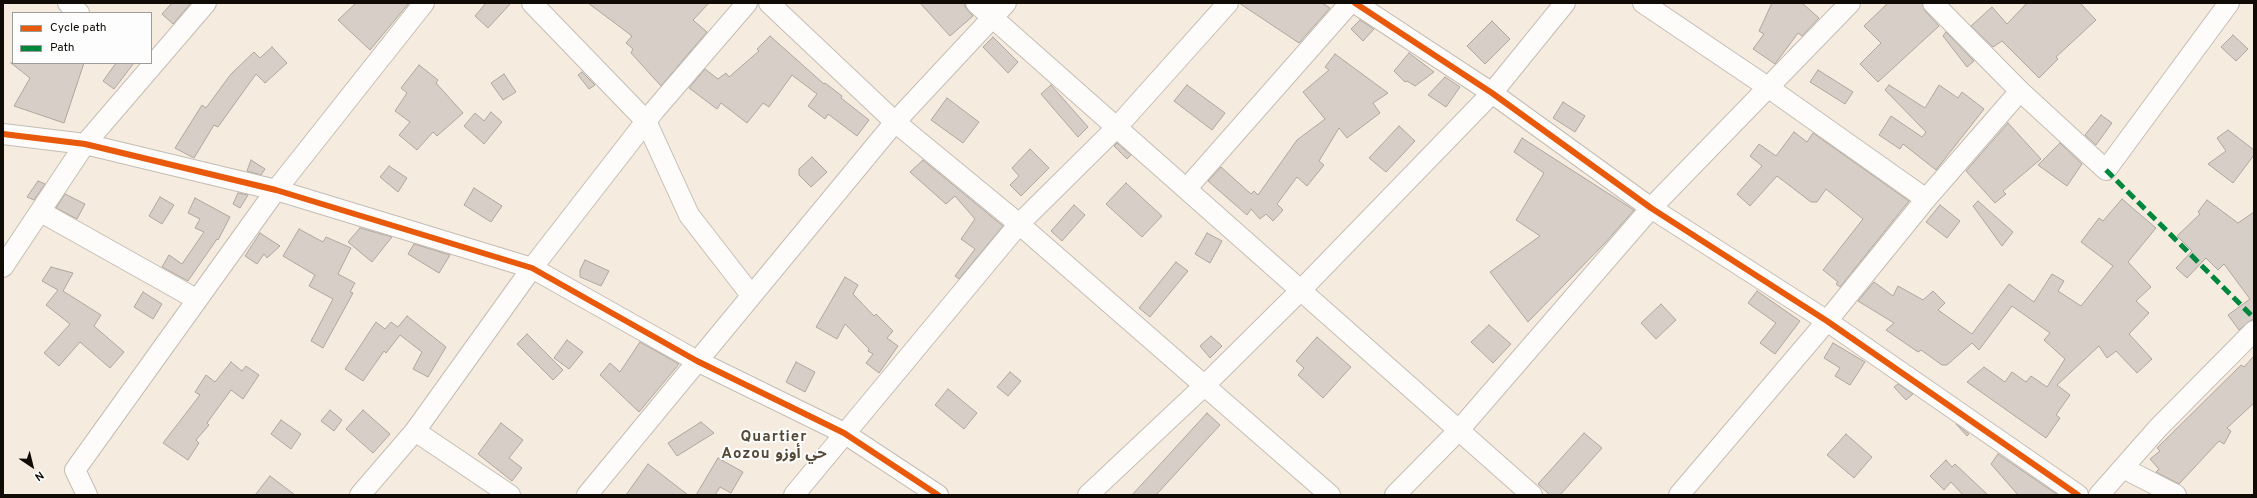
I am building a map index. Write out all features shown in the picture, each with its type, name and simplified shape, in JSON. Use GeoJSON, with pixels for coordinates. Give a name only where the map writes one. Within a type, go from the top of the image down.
{"type":"FeatureCollection","features":[{"type":"Feature","properties":{"kind":"street"},"geometry":{"type":"LineString","coordinates":[[68,3],[78,12]]}},
{"type":"Feature","properties":{"kind":"street"},"geometry":{"type":"LineString","coordinates":[[152,57],[206,3]]}},
{"type":"Feature","properties":{"kind":"street"},"geometry":{"type":"LineString","coordinates":[[87,495],[75,470],[196,299],[276,190],[424,3]]}},
{"type":"Feature","properties":{"kind":"street"},"geometry":{"type":"LineString","coordinates":[[532,3],[646,121],[689,215],[751,295]]}},
{"type":"Feature","properties":{"kind":"street"},"geometry":{"type":"LineString","coordinates":[[360,495],[415,431],[532,268],[646,121],[747,3]]}},
{"type":"Feature","properties":{"kind":"street"},"geometry":{"type":"LineString","coordinates":[[769,3],[895,122],[1019,224],[1330,495]]}},
{"type":"Feature","properties":{"kind":"street"},"geometry":{"type":"LineString","coordinates":[[976,3],[1187,188],[1532,495]]}},
{"type":"Feature","properties":{"kind":"street"},"geometry":{"type":"LineString","coordinates":[[587,495],[696,361],[895,122],[1006,3]]}},
{"type":"Feature","properties":{"kind":"street"},"geometry":{"type":"LineString","coordinates":[[794,495],[1019,224],[1117,127],[1228,3]]}},
{"type":"Feature","properties":{"kind":"street"},"geometry":{"type":"LineString","coordinates":[[1187,188],[1350,3]]}},
{"type":"Feature","properties":{"kind":"street"},"geometry":{"type":"LineString","coordinates":[[1355,3],[1492,93],[1651,208],[1827,321],[2078,495]]}},
{"type":"Feature","properties":{"kind":"street"},"geometry":{"type":"LineString","coordinates":[[1088,495],[1204,386],[1301,290],[1492,93],[1565,3]]}},
{"type":"Feature","properties":{"kind":"street"},"geometry":{"type":"LineString","coordinates":[[1643,3],[1769,88],[1926,199]]}},
{"type":"Feature","properties":{"kind":"street"},"geometry":{"type":"LineString","coordinates":[[1395,495],[1458,430],[1651,208],[1850,3]]}},
{"type":"Feature","properties":{"kind":"street"},"geometry":{"type":"LineString","coordinates":[[1933,3],[2020,91],[2106,170],[2229,3]]}},
{"type":"Feature","properties":{"kind":"street"},"geometry":{"type":"LineString","coordinates":[[3,267],[41,212],[84,144],[140,69]]}},
{"type":"Feature","properties":{"kind":"street"},"geometry":{"type":"LineString","coordinates":[[1679,495],[1827,321],[1926,199],[2020,91]]}},
{"type":"Feature","properties":{"kind":"street"},"geometry":{"type":"LineString","coordinates":[[3,134],[84,144],[276,190],[532,268],[696,361],[844,433],[938,495]]}},
{"type":"Feature","properties":{"kind":"street"},"geometry":{"type":"LineString","coordinates":[[41,212],[196,299]]}},
{"type":"Feature","properties":{"kind":"street"},"geometry":{"type":"LineString","coordinates":[[2099,495],[2158,428],[2254,331]]}},
{"type":"Feature","properties":{"kind":"street"},"geometry":{"type":"LineString","coordinates":[[415,431],[510,495]]}},
{"type":"Feature","properties":{"kind":"street"},"geometry":{"type":"LineString","coordinates":[[2123,468],[2176,495]]}},
{"type":"Feature","properties":{"kind":"building"},"geometry":{"type":"Polygon","coordinates":[[[172,3],[191,3],[173,24],[162,14],[172,3]]]}},
{"type":"Feature","properties":{"kind":"building"},"geometry":{"type":"Polygon","coordinates":[[[356,3],[409,3],[370,50],[338,20],[356,3]]]}},
{"type":"Feature","properties":{"kind":"building"},"geometry":{"type":"Polygon","coordinates":[[[486,3],[511,3],[488,28],[475,16],[486,3]]]}},
{"type":"Feature","properties":{"kind":"building"},"geometry":{"type":"Polygon","coordinates":[[[588,3],[709,3],[693,20],[707,32],[661,86],[631,53],[633,49],[626,43],[632,36],[588,3]]]}},
{"type":"Feature","properties":{"kind":"building"},"geometry":{"type":"Polygon","coordinates":[[[920,3],[965,3],[965,7],[973,16],[950,36],[920,3]]]}},
{"type":"Feature","properties":{"kind":"building"},"geometry":{"type":"Polygon","coordinates":[[[1239,3],[1322,3],[1330,8],[1299,43],[1239,3]]]}},
{"type":"Feature","properties":{"kind":"building"},"geometry":{"type":"Polygon","coordinates":[[[1772,3],[1802,3],[1819,18],[1802,36],[1798,33],[1775,64],[1753,49],[1764,34],[1759,31],[1772,3]]]}},
{"type":"Feature","properties":{"kind":"building"},"geometry":{"type":"Polygon","coordinates":[[[1888,3],[1922,3],[1925,11],[1939,26],[1878,82],[1860,64],[1881,43],[1864,26],[1888,3]]]}},
{"type":"Feature","properties":{"kind":"building"},"geometry":{"type":"Polygon","coordinates":[[[2027,3],[2080,3],[2096,20],[2056,57],[2058,59],[2039,78],[2002,41],[1993,47],[1971,26],[1992,7],[2007,24],[2027,3]]]}},
{"type":"Feature","properties":{"kind":"building"},"geometry":{"type":"Polygon","coordinates":[[[1360,20],[1374,29],[1363,41],[1351,29],[1360,20]]]}},
{"type":"Feature","properties":{"kind":"building"},"geometry":{"type":"Polygon","coordinates":[[[1492,21],[1510,39],[1485,64],[1467,46],[1492,21]]]}},
{"type":"Feature","properties":{"kind":"building"},"geometry":{"type":"Polygon","coordinates":[[[1946,32],[1974,61],[1967,67],[1943,36],[1946,32]]]}},
{"type":"Feature","properties":{"kind":"building"},"geometry":{"type":"Polygon","coordinates":[[[2233,35],[2248,49],[2236,61],[2221,47],[2233,35]]]}},
{"type":"Feature","properties":{"kind":"building"},"geometry":{"type":"Polygon","coordinates":[[[770,36],[824,84],[825,83],[842,96],[841,98],[869,120],[857,136],[828,114],[825,119],[808,106],[817,94],[792,75],[769,107],[763,103],[747,123],[721,103],[717,109],[689,88],[705,69],[718,79],[726,73],[729,77],[759,51],[757,49],[770,36]]]}},
{"type":"Feature","properties":{"kind":"building"},"geometry":{"type":"Polygon","coordinates":[[[993,37],[1018,62],[1008,73],[983,47],[993,37]]]}},
{"type":"Feature","properties":{"kind":"building"},"geometry":{"type":"Polygon","coordinates":[[[272,47],[287,63],[265,83],[256,74],[218,127],[214,125],[194,158],[175,148],[202,105],[206,108],[231,74],[254,52],[260,58],[272,47]]]}},
{"type":"Feature","properties":{"kind":"building"},"geometry":{"type":"Polygon","coordinates":[[[1409,53],[1434,72],[1415,86],[1407,81],[1405,82],[1394,71],[1409,53]]]}},
{"type":"Feature","properties":{"kind":"building"},"geometry":{"type":"Polygon","coordinates":[[[1335,54],[1388,93],[1373,103],[1380,113],[1347,138],[1339,128],[1319,161],[1324,165],[1307,186],[1297,177],[1277,204],[1283,210],[1273,221],[1266,214],[1260,219],[1251,209],[1247,215],[1208,181],[1221,167],[1251,194],[1254,191],[1258,195],[1297,140],[1325,119],[1303,92],[1329,70],[1325,67],[1335,54]]]}},
{"type":"Feature","properties":{"kind":"building"},"geometry":{"type":"Polygon","coordinates":[[[12,64],[84,64],[64,123],[14,106],[30,78],[12,64]]]}},
{"type":"Feature","properties":{"kind":"building"},"geometry":{"type":"Polygon","coordinates":[[[115,64],[133,64],[114,89],[103,81],[115,64]]]}},
{"type":"Feature","properties":{"kind":"building"},"geometry":{"type":"Polygon","coordinates":[[[419,65],[438,80],[436,83],[463,113],[437,136],[433,132],[417,150],[399,135],[410,122],[395,111],[407,93],[401,88],[419,65]]]}},
{"type":"Feature","properties":{"kind":"building"},"geometry":{"type":"Polygon","coordinates":[[[1818,70],[1853,92],[1845,104],[1810,82],[1818,70]]]}},
{"type":"Feature","properties":{"kind":"building"},"geometry":{"type":"Polygon","coordinates":[[[582,72],[595,85],[589,89],[578,75],[582,72]]]}},
{"type":"Feature","properties":{"kind":"building"},"geometry":{"type":"Polygon","coordinates":[[[504,74],[516,92],[503,100],[491,83],[504,74]]]}},
{"type":"Feature","properties":{"kind":"building"},"geometry":{"type":"Polygon","coordinates":[[[1445,77],[1460,87],[1446,107],[1428,95],[1445,77]]]}},
{"type":"Feature","properties":{"kind":"building"},"geometry":{"type":"Polygon","coordinates":[[[1051,85],[1088,127],[1078,137],[1041,94],[1051,85]]]}},
{"type":"Feature","properties":{"kind":"building"},"geometry":{"type":"Polygon","coordinates":[[[1187,85],[1225,113],[1212,130],[1174,101],[1187,85]]]}},
{"type":"Feature","properties":{"kind":"building"},"geometry":{"type":"Polygon","coordinates":[[[1889,85],[1925,108],[1939,85],[1958,98],[1962,92],[1984,109],[1936,170],[1903,144],[1900,149],[1879,135],[1891,116],[1922,137],[1926,132],[1885,90],[1889,85]]]}},
{"type":"Feature","properties":{"kind":"building"},"geometry":{"type":"Polygon","coordinates":[[[947,98],[979,122],[963,143],[931,120],[947,98]]]}},
{"type":"Feature","properties":{"kind":"building"},"geometry":{"type":"Polygon","coordinates":[[[1563,102],[1585,116],[1575,132],[1553,118],[1563,102]]]}},
{"type":"Feature","properties":{"kind":"building"},"geometry":{"type":"Polygon","coordinates":[[[491,112],[502,122],[484,144],[464,126],[475,113],[484,121],[491,112]]]}},
{"type":"Feature","properties":{"kind":"building"},"geometry":{"type":"Polygon","coordinates":[[[2101,115],[2112,123],[2096,145],[2085,135],[2101,115]]]}},
{"type":"Feature","properties":{"kind":"building"},"geometry":{"type":"Polygon","coordinates":[[[2008,123],[2041,159],[2003,191],[2006,194],[1995,203],[1966,171],[2008,123]]]}},
{"type":"Feature","properties":{"kind":"building"},"geometry":{"type":"Polygon","coordinates":[[[1399,126],[1415,141],[1386,172],[1369,158],[1399,126]]]}},
{"type":"Feature","properties":{"kind":"building"},"geometry":{"type":"Polygon","coordinates":[[[2228,130],[2254,150],[2254,155],[2233,183],[2208,164],[2226,151],[2217,138],[2228,130]]]}},
{"type":"Feature","properties":{"kind":"building"},"geometry":{"type":"Polygon","coordinates":[[[1794,132],[1807,142],[1813,133],[1909,201],[1840,287],[1836,284],[1838,282],[1823,270],[1863,219],[1826,189],[1817,202],[1811,202],[1777,176],[1750,206],[1737,194],[1762,166],[1750,156],[1759,144],[1776,156],[1794,132]]]}},
{"type":"Feature","properties":{"kind":"building"},"geometry":{"type":"Polygon","coordinates":[[[1522,138],[1634,210],[1605,243],[1528,322],[1490,272],[1540,236],[1516,220],[1544,173],[1514,152],[1522,138]]]}},
{"type":"Feature","properties":{"kind":"building"},"geometry":{"type":"Polygon","coordinates":[[[1117,143],[1131,155],[1127,159],[1114,146],[1117,143]]]}},
{"type":"Feature","properties":{"kind":"building"},"geometry":{"type":"Polygon","coordinates":[[[2060,143],[2082,164],[2067,186],[2038,165],[2060,143]]]}},
{"type":"Feature","properties":{"kind":"building"},"geometry":{"type":"Polygon","coordinates":[[[1030,149],[1049,168],[1021,196],[1010,185],[1019,176],[1012,168],[1030,149]]]}},
{"type":"Feature","properties":{"kind":"building"},"geometry":{"type":"Polygon","coordinates":[[[812,157],[827,172],[811,187],[799,175],[799,169],[812,157]]]}},
{"type":"Feature","properties":{"kind":"building"},"geometry":{"type":"Polygon","coordinates":[[[251,160],[265,169],[261,175],[247,171],[251,160]]]}},
{"type":"Feature","properties":{"kind":"building"},"geometry":{"type":"Polygon","coordinates":[[[923,160],[1003,226],[959,279],[955,276],[975,249],[961,239],[975,219],[955,196],[946,204],[910,172],[923,160]]]}},
{"type":"Feature","properties":{"kind":"building"},"geometry":{"type":"Polygon","coordinates":[[[389,166],[407,178],[398,192],[380,177],[389,166]]]}},
{"type":"Feature","properties":{"kind":"building"},"geometry":{"type":"Polygon","coordinates":[[[38,181],[45,184],[34,200],[27,197],[38,181]]]}},
{"type":"Feature","properties":{"kind":"building"},"geometry":{"type":"Polygon","coordinates":[[[1126,183],[1162,216],[1142,237],[1106,204],[1126,183]]]}},
{"type":"Feature","properties":{"kind":"building"},"geometry":{"type":"Polygon","coordinates":[[[474,188],[502,206],[491,222],[464,205],[474,188]]]}},
{"type":"Feature","properties":{"kind":"building"},"geometry":{"type":"Polygon","coordinates":[[[238,193],[248,195],[240,208],[233,204],[238,193]]]}},
{"type":"Feature","properties":{"kind":"building"},"geometry":{"type":"Polygon","coordinates":[[[65,194],[85,204],[77,219],[56,208],[65,194]]]}},
{"type":"Feature","properties":{"kind":"building"},"geometry":{"type":"Polygon","coordinates":[[[160,197],[174,205],[162,224],[149,216],[160,197]]]}},
{"type":"Feature","properties":{"kind":"building"},"geometry":{"type":"Polygon","coordinates":[[[195,198],[230,217],[218,240],[217,239],[188,281],[162,267],[169,255],[182,264],[204,232],[195,228],[200,219],[188,213],[195,198]]]}},
{"type":"Feature","properties":{"kind":"building"},"geometry":{"type":"Polygon","coordinates":[[[2122,199],[2156,228],[2128,262],[2151,287],[2136,301],[2149,313],[2129,334],[2152,359],[2137,373],[2116,351],[2107,358],[2099,346],[2057,385],[2070,395],[2056,415],[2060,418],[2046,438],[1967,382],[1984,367],[2005,382],[2012,372],[2026,382],[2031,376],[2047,387],[2065,359],[2044,340],[2050,333],[2012,306],[1979,350],[1972,343],[1947,365],[1942,365],[1921,350],[1918,352],[1886,330],[1894,323],[1858,301],[1874,282],[1893,296],[1898,286],[1923,300],[1933,291],[1945,303],[1938,310],[1972,334],[2009,284],[2034,302],[2052,274],[2064,281],[2058,291],[2081,306],[2113,266],[2081,242],[2099,218],[2103,221],[2122,199]]]}},
{"type":"Feature","properties":{"kind":"building"},"geometry":{"type":"Polygon","coordinates":[[[2207,200],[2238,223],[2254,212],[2254,318],[2239,330],[2228,315],[2250,299],[2224,264],[2218,270],[2206,258],[2187,278],[2176,268],[2192,251],[2177,236],[2200,214],[2198,212],[2207,200]]]}},
{"type":"Feature","properties":{"kind":"building"},"geometry":{"type":"Polygon","coordinates":[[[1978,201],[2013,232],[2002,246],[1973,206],[1978,201]]]}},
{"type":"Feature","properties":{"kind":"building"},"geometry":{"type":"Polygon","coordinates":[[[1074,205],[1085,215],[1062,241],[1051,231],[1074,205]]]}},
{"type":"Feature","properties":{"kind":"building"},"geometry":{"type":"Polygon","coordinates":[[[1940,205],[1960,221],[1947,238],[1926,222],[1940,205]]]}},
{"type":"Feature","properties":{"kind":"building"},"geometry":{"type":"Polygon","coordinates":[[[360,228],[392,237],[372,262],[348,242],[360,228]]]}},
{"type":"Feature","properties":{"kind":"building"},"geometry":{"type":"Polygon","coordinates":[[[299,229],[323,242],[326,237],[351,248],[338,274],[355,283],[350,292],[353,293],[323,348],[311,341],[333,299],[309,286],[315,275],[283,256],[299,229]]]}},
{"type":"Feature","properties":{"kind":"building"},"geometry":{"type":"Polygon","coordinates":[[[260,233],[280,246],[267,258],[264,254],[257,264],[245,256],[260,233]]]}},
{"type":"Feature","properties":{"kind":"building"},"geometry":{"type":"Polygon","coordinates":[[[1207,233],[1222,241],[1210,263],[1195,254],[1207,233]]]}},
{"type":"Feature","properties":{"kind":"building"},"geometry":{"type":"Polygon","coordinates":[[[414,244],[450,255],[439,273],[408,254],[414,244]]]}},
{"type":"Feature","properties":{"kind":"building"},"geometry":{"type":"Polygon","coordinates":[[[585,260],[609,271],[601,286],[580,277],[580,270],[585,260]]]}},
{"type":"Feature","properties":{"kind":"building"},"geometry":{"type":"Polygon","coordinates":[[[1176,262],[1188,271],[1150,317],[1139,308],[1176,262]]]}},
{"type":"Feature","properties":{"kind":"building"},"geometry":{"type":"Polygon","coordinates":[[[51,267],[73,273],[63,291],[101,315],[94,326],[124,352],[110,368],[80,342],[59,366],[44,353],[70,324],[46,305],[58,290],[42,281],[51,267]]]}},
{"type":"Feature","properties":{"kind":"building"},"geometry":{"type":"Polygon","coordinates":[[[845,277],[858,285],[853,294],[874,316],[876,314],[893,331],[887,338],[898,346],[879,373],[866,363],[873,354],[868,351],[869,349],[845,324],[837,339],[816,327],[845,277]]]}},
{"type":"Feature","properties":{"kind":"building"},"geometry":{"type":"Polygon","coordinates":[[[1757,291],[1800,321],[1775,354],[1760,343],[1776,323],[1748,303],[1757,291]]]}},
{"type":"Feature","properties":{"kind":"building"},"geometry":{"type":"Polygon","coordinates":[[[143,292],[162,304],[153,319],[134,307],[143,292]]]}},
{"type":"Feature","properties":{"kind":"building"},"geometry":{"type":"Polygon","coordinates":[[[1661,304],[1676,320],[1656,339],[1641,323],[1661,304]]]}},
{"type":"Feature","properties":{"kind":"building"},"geometry":{"type":"Polygon","coordinates":[[[407,316],[446,347],[428,377],[413,369],[422,352],[400,335],[386,353],[384,351],[363,381],[345,369],[376,322],[385,329],[391,322],[398,327],[407,316]]]}},
{"type":"Feature","properties":{"kind":"building"},"geometry":{"type":"Polygon","coordinates":[[[1489,325],[1511,344],[1493,363],[1471,342],[1489,325]]]}},
{"type":"Feature","properties":{"kind":"building"},"geometry":{"type":"Polygon","coordinates":[[[527,334],[563,370],[553,380],[517,344],[527,334]]]}},
{"type":"Feature","properties":{"kind":"building"},"geometry":{"type":"Polygon","coordinates":[[[1211,336],[1222,346],[1210,358],[1200,346],[1211,336]]]}},
{"type":"Feature","properties":{"kind":"building"},"geometry":{"type":"Polygon","coordinates":[[[1317,337],[1351,367],[1323,398],[1298,375],[1304,368],[1296,361],[1317,337]]]}},
{"type":"Feature","properties":{"kind":"building"},"geometry":{"type":"Polygon","coordinates":[[[567,340],[583,352],[569,369],[554,358],[567,340]]]}},
{"type":"Feature","properties":{"kind":"building"},"geometry":{"type":"Polygon","coordinates":[[[640,342],[679,364],[639,412],[600,375],[610,363],[620,372],[640,342]]]}},
{"type":"Feature","properties":{"kind":"building"},"geometry":{"type":"Polygon","coordinates":[[[1833,343],[1865,362],[1850,385],[1835,376],[1840,368],[1824,358],[1833,343]]]}},
{"type":"Feature","properties":{"kind":"building"},"geometry":{"type":"Polygon","coordinates":[[[2254,356],[2254,403],[2227,428],[2231,431],[2224,444],[2219,441],[2179,484],[2156,472],[2159,469],[2150,459],[2160,451],[2157,448],[2241,365],[2244,367],[2254,356]]]}},
{"type":"Feature","properties":{"kind":"building"},"geometry":{"type":"Polygon","coordinates":[[[231,362],[242,371],[246,366],[259,375],[243,399],[231,390],[207,423],[209,425],[196,440],[199,443],[188,460],[163,443],[200,395],[195,392],[206,375],[215,382],[231,362]]]}},
{"type":"Feature","properties":{"kind":"building"},"geometry":{"type":"Polygon","coordinates":[[[796,362],[815,372],[805,392],[786,382],[796,362]]]}},
{"type":"Feature","properties":{"kind":"building"},"geometry":{"type":"Polygon","coordinates":[[[1010,372],[1021,381],[1008,396],[997,387],[1010,372]]]}},
{"type":"Feature","properties":{"kind":"building"},"geometry":{"type":"Polygon","coordinates":[[[1898,384],[1913,394],[1906,400],[1894,387],[1898,384]]]}},
{"type":"Feature","properties":{"kind":"building"},"geometry":{"type":"Polygon","coordinates":[[[948,389],[977,413],[964,429],[935,405],[948,389]]]}},
{"type":"Feature","properties":{"kind":"building"},"geometry":{"type":"Polygon","coordinates":[[[330,410],[342,420],[334,431],[321,421],[330,410]]]}},
{"type":"Feature","properties":{"kind":"building"},"geometry":{"type":"Polygon","coordinates":[[[363,410],[390,434],[373,453],[346,429],[363,410]]]}},
{"type":"Feature","properties":{"kind":"building"},"geometry":{"type":"Polygon","coordinates":[[[1207,413],[1220,425],[1156,495],[1132,495],[1207,413]]]}},
{"type":"Feature","properties":{"kind":"building"},"geometry":{"type":"Polygon","coordinates":[[[281,420],[301,434],[291,449],[271,434],[281,420]]]}},
{"type":"Feature","properties":{"kind":"building"},"geometry":{"type":"Polygon","coordinates":[[[701,422],[714,433],[677,456],[668,443],[701,422]]]}},
{"type":"Feature","properties":{"kind":"building"},"geometry":{"type":"Polygon","coordinates":[[[501,423],[523,440],[509,458],[522,468],[512,481],[478,454],[501,423]]]}},
{"type":"Feature","properties":{"kind":"building"},"geometry":{"type":"Polygon","coordinates":[[[1956,424],[1969,434],[1967,436],[1956,424]]]}},
{"type":"Feature","properties":{"kind":"building"},"geometry":{"type":"Polygon","coordinates":[[[1584,433],[1602,448],[1560,495],[1550,495],[1538,484],[1584,433]]]}},
{"type":"Feature","properties":{"kind":"building"},"geometry":{"type":"Polygon","coordinates":[[[1846,434],[1872,457],[1854,478],[1827,455],[1846,434]]]}},
{"type":"Feature","properties":{"kind":"building"},"geometry":{"type":"Polygon","coordinates":[[[1998,454],[2058,495],[2018,495],[1991,464],[1998,454]]]}},
{"type":"Feature","properties":{"kind":"building"},"geometry":{"type":"Polygon","coordinates":[[[718,458],[743,472],[731,493],[720,487],[715,495],[696,495],[718,458]]]}},
{"type":"Feature","properties":{"kind":"building"},"geometry":{"type":"Polygon","coordinates":[[[1946,460],[1952,467],[1955,464],[1988,495],[1963,495],[1951,482],[1944,490],[1930,476],[1946,460]]]}},
{"type":"Feature","properties":{"kind":"building"},"geometry":{"type":"Polygon","coordinates":[[[648,464],[688,495],[626,495],[648,464]]]}},
{"type":"Feature","properties":{"kind":"building"},"geometry":{"type":"Polygon","coordinates":[[[270,476],[295,495],[255,495],[270,476]]]}},
{"type":"Feature","properties":{"kind":"marked path"},"geometry":{"type":"LineString","coordinates":[[2106,170],[2254,318]]}},
{"type":"Feature","properties":{"kind":"cycle path"},"geometry":{"type":"LineString","coordinates":[[1355,3],[1492,93],[1651,208],[1827,321],[2078,495]]}},
{"type":"Feature","properties":{"kind":"cycle path"},"geometry":{"type":"LineString","coordinates":[[3,134],[85,144],[276,190],[532,268],[697,361],[844,433],[938,495]]}},
{"type":"Feature","properties":{"kind":"district","name":"Quartier Aozou حي أوزو"},"geometry":{"type":"Point","coordinates":[774,446]}}]}
